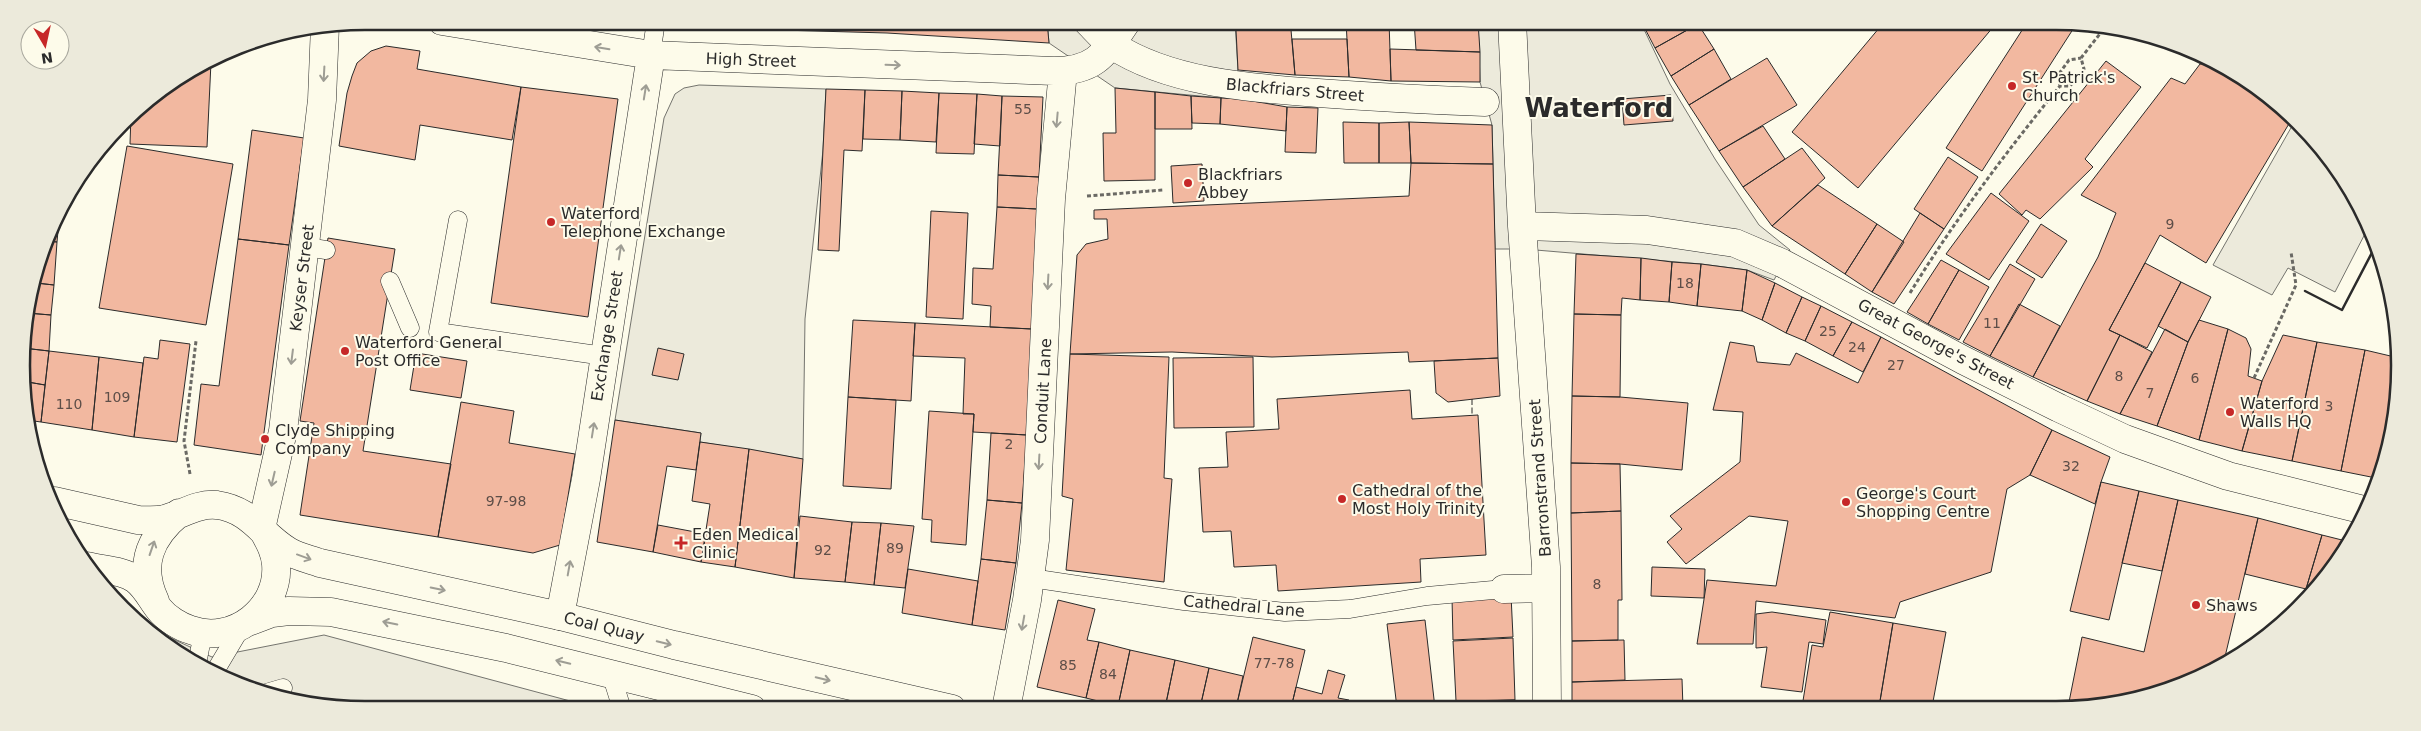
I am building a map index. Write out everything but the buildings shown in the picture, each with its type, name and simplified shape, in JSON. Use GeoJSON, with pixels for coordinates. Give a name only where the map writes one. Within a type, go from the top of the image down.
{"type":"FeatureCollection","features":[{"type":"Feature","properties":{"kind":"street","name":"High Street"},"geometry":{"type":"LineString","coordinates":[[497,30],[651,55],[1063,71],[1085,68],[1111,45],[1122,30]]}},
{"type":"Feature","properties":{"kind":"street"},"geometry":{"type":"LineString","coordinates":[[1096,30],[1111,45]]}},
{"type":"Feature","properties":{"kind":"street","name":"Barronstrand Street"},"geometry":{"type":"LineString","coordinates":[[1512,30],[1523,237],[1546,588],[1547,701]]}},
{"type":"Feature","properties":{"kind":"street","name":"Keyser Street"},"geometry":{"type":"LineString","coordinates":[[263,530],[316,248],[325,33]]}},
{"type":"Feature","properties":{"kind":"street","name":"Blackfriars Street"},"geometry":{"type":"LineString","coordinates":[[1111,45],[1162,68],[1211,81],[1358,96],[1485,102]]}},
{"type":"Feature","properties":{"kind":"street","name":"Exchange Street"},"geometry":{"type":"LineString","coordinates":[[560,616],[586,478],[651,55]]}},
{"type":"Feature","properties":{"kind":"street","name":"Conduit Lane"},"geometry":{"type":"LineString","coordinates":[[1008,701],[1031,578],[1038,494],[1051,199],[1063,71]]}},
{"type":"Feature","properties":{"kind":"street","name":"Great George's Street"},"geometry":{"type":"LineString","coordinates":[[1523,237],[1647,230],[1735,243],[1782,263],[1963,360],[2117,436],[2228,476],[2358,509]]}},
{"type":"Feature","properties":{"kind":"street"},"geometry":{"type":"LineString","coordinates":[[60,502],[138,520],[165,519],[188,510],[216,505],[234,509],[250,518],[263,530],[272,547],[276,565],[275,584],[268,601],[245,624]]}},
{"type":"Feature","properties":{"kind":"street"},"geometry":{"type":"LineString","coordinates":[[160,611],[152,593],[148,575],[148,557],[154,540],[165,525],[188,510]]}},
{"type":"Feature","properties":{"kind":"street","name":"Coal Quay"},"geometry":{"type":"LineString","coordinates":[[263,530],[288,551],[320,563],[560,616],[674,645],[917,701]]}},
{"type":"Feature","properties":{"kind":"street"},"geometry":{"type":"LineString","coordinates":[[98,568],[125,574],[134,578],[143,586],[160,611],[190,630],[202,633],[225,632],[280,612],[331,612],[496,646],[720,701]]}},
{"type":"Feature","properties":{"kind":"street","name":"Cathedral Lane"},"geometry":{"type":"LineString","coordinates":[[1504,589],[1546,588]]}},
{"type":"Feature","properties":{"kind":"lane"},"geometry":{"type":"LineString","coordinates":[[651,55],[655,30]]}},
{"type":"Feature","properties":{"kind":"lane"},"geometry":{"type":"LineString","coordinates":[[458,220],[438,332],[604,356]]}},
{"type":"Feature","properties":{"kind":"lane"},"geometry":{"type":"LineString","coordinates":[[390,281],[410,328]]}},
{"type":"Feature","properties":{"kind":"lane","name":"Cathedral Lane"},"geometry":{"type":"LineString","coordinates":[[1031,578],[1201,603],[1300,612],[1350,609],[1427,596],[1504,589]]}},
{"type":"Feature","properties":{"kind":"lane"},"geometry":{"type":"LineString","coordinates":[[218,667],[245,624]]}},
{"type":"Feature","properties":{"kind":"lane"},"geometry":{"type":"LineString","coordinates":[[198,656],[202,633]]}},
{"type":"Feature","properties":{"kind":"lane"},"geometry":{"type":"LineString","coordinates":[[611,674],[619,701]]}},
{"type":"Feature","properties":{"kind":"path"},"geometry":{"type":"LineString","coordinates":[[1908,295],[1927,264],[1984,184],[2060,86],[2058,76],[2069,60],[2081,58],[2100,33]]}},
{"type":"Feature","properties":{"kind":"path"},"geometry":{"type":"LineString","coordinates":[[2060,86],[2070,86],[2084,69],[2081,58]]}},
{"type":"Feature","properties":{"kind":"path"},"geometry":{"type":"LineString","coordinates":[[1051,199],[1163,190]]}},
{"type":"Feature","properties":{"kind":"path"},"geometry":{"type":"LineString","coordinates":[[2254,378],[2296,285],[2291,252]]}},
{"type":"Feature","properties":{"kind":"path"},"geometry":{"type":"LineString","coordinates":[[188,510],[184,441],[196,341]]}},
{"type":"Feature","properties":{"kind":"shaded area"},"geometry":{"type":"Polygon","coordinates":[[[1048,30],[1236,30],[1238,70],[1221,98],[1115,88],[1049,43],[1048,30]]]}},
{"type":"Feature","properties":{"kind":"shaded area"},"geometry":{"type":"Polygon","coordinates":[[[1478,30],[1644,30],[1670,84],[1715,159],[1759,225],[1790,250],[1774,280],[1747,270],[1701,264],[1524,249],[1495,249],[1492,125],[1480,82],[1478,30]]]}},
{"type":"Feature","properties":{"kind":"shaded area"},"geometry":{"type":"Polygon","coordinates":[[[699,85],[826,89],[823,150],[805,319],[803,459],[700,442],[701,433],[615,420],[664,118],[675,94],[684,88],[699,85]]]}},
{"type":"Feature","properties":{"kind":"shaded area"},"geometry":{"type":"Polygon","coordinates":[[[2292,127],[2322,161],[2346,198],[2364,235],[2335,292],[2288,268],[2272,295],[2213,265],[2292,127]]]}},
{"type":"Feature","properties":{"kind":"shaded area"},"geometry":{"type":"Polygon","coordinates":[[[324,635],[570,701],[366,701],[300,695],[279,690],[237,675],[198,656],[169,637],[212,657],[324,635]]]}},
{"type":"Feature","properties":{"kind":"fence"},"geometry":{"type":"LineString","coordinates":[[1472,399],[1472,415]]}},
{"type":"Feature","properties":{"kind":"wall"},"geometry":{"type":"LineString","coordinates":[[2305,291],[2342,310],[2371,254]]}},
{"type":"Feature","properties":{"kind":"place","name":"St. Patrick's Church"},"geometry":{"type":"Point","coordinates":[2012,86]}},
{"type":"Feature","properties":{"kind":"place","name":"Blackfriars Abbey"},"geometry":{"type":"Point","coordinates":[1188,183]}},
{"type":"Feature","properties":{"kind":"place","name":"Waterford Telephone Exchange"},"geometry":{"type":"Point","coordinates":[551,222]}},
{"type":"Feature","properties":{"kind":"place","name":"Waterford General Post Office"},"geometry":{"type":"Point","coordinates":[345,351]}},
{"type":"Feature","properties":{"kind":"place","name":"Waterford Walls HQ"},"geometry":{"type":"Point","coordinates":[2230,412]}},
{"type":"Feature","properties":{"kind":"place","name":"Clyde Shipping Company"},"geometry":{"type":"Point","coordinates":[265,439]}},
{"type":"Feature","properties":{"kind":"place","name":"Cathedral of the Most Holy Trinity"},"geometry":{"type":"Point","coordinates":[1342,499]}},
{"type":"Feature","properties":{"kind":"place","name":"George's Court Shopping Centre"},"geometry":{"type":"Point","coordinates":[1846,502]}},
{"type":"Feature","properties":{"kind":"place","name":"Eden Medical Clinic"},"geometry":{"type":"Point","coordinates":[681,543]}},
{"type":"Feature","properties":{"kind":"place","name":"Shaws"},"geometry":{"type":"Point","coordinates":[2196,605]}},
{"type":"Feature","properties":{"kind":"district","name":"Waterford"},"geometry":{"type":"Point","coordinates":[1599,108]}}]}
